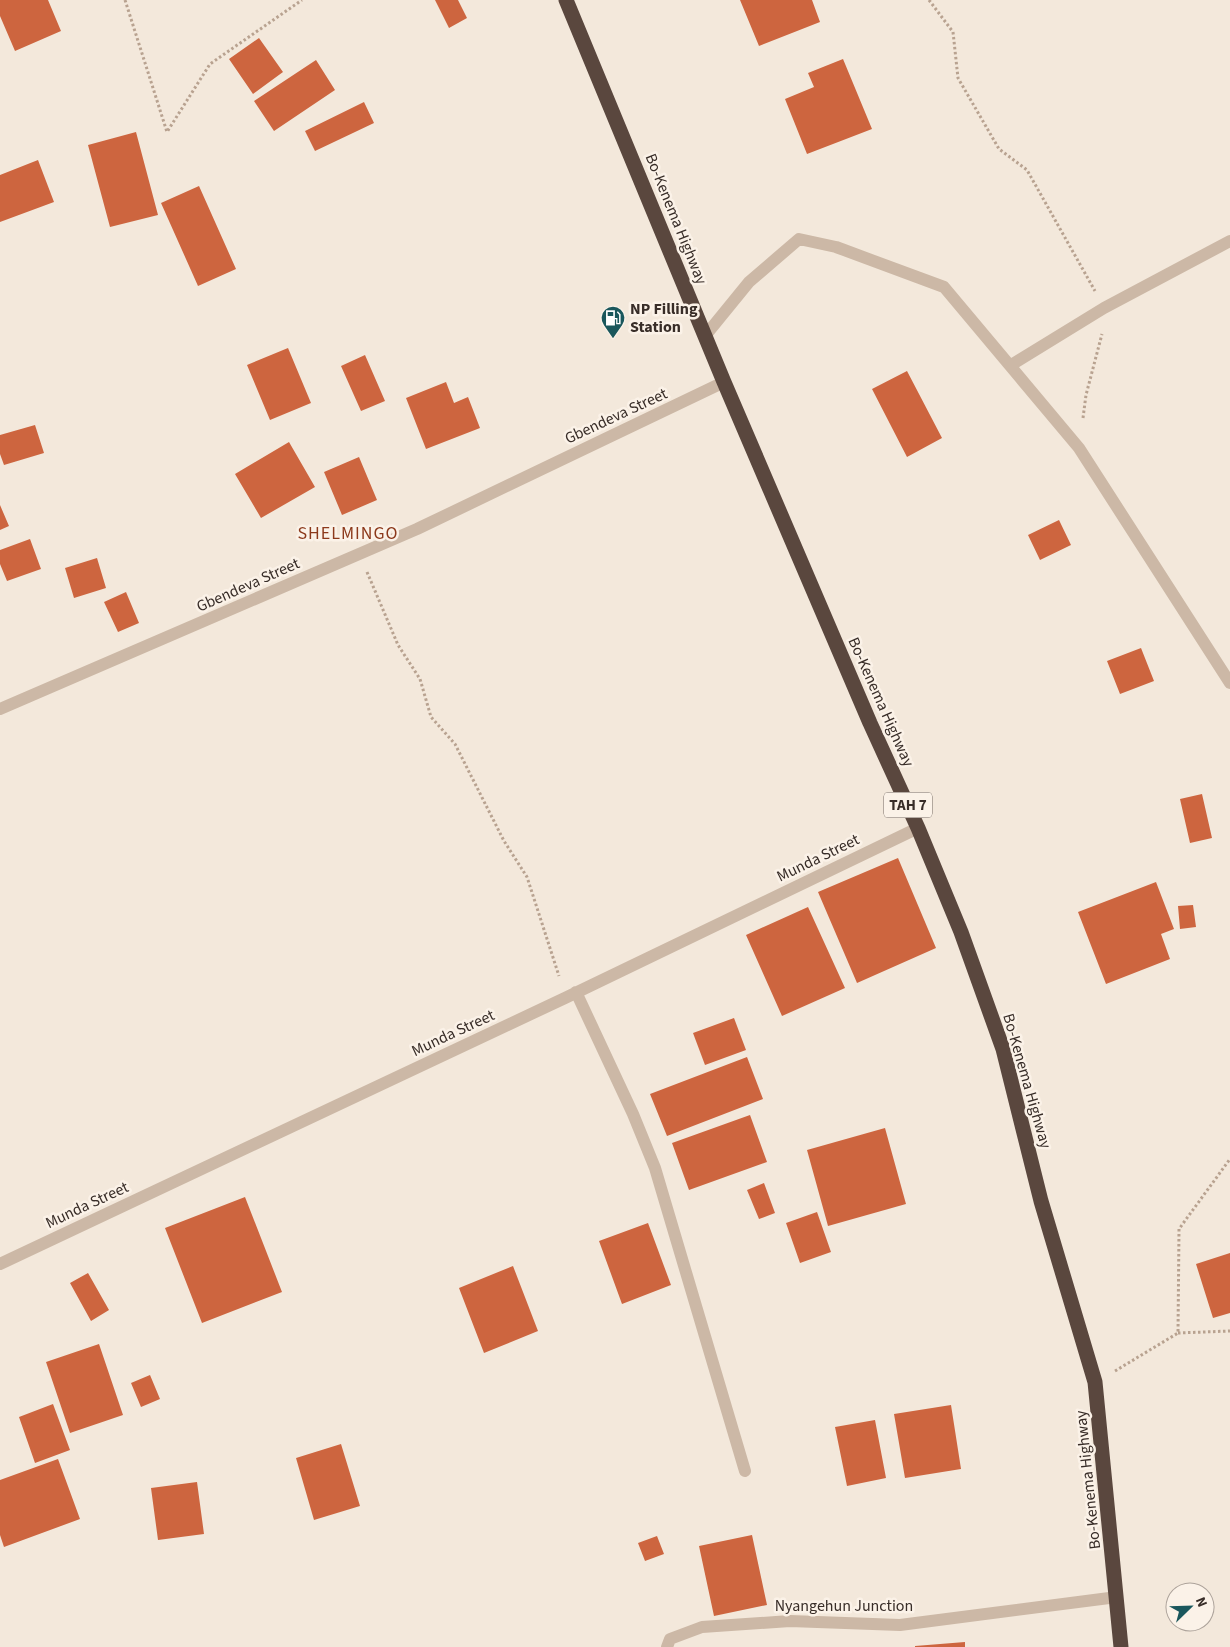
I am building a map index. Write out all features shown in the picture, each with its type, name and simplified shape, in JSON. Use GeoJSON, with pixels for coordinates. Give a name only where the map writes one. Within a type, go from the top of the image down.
{"type":"FeatureCollection","features":[{"type":"Feature","properties":{"kind":"highway","name":"Bo-Kenema Highway"},"geometry":{"type":"LineString","coordinates":[[566,0],[724,382],[870,723],[918,828],[961,932],[1003,1049],[1042,1201],[1096,1382],[1121,1647]]}},
{"type":"Feature","properties":{"kind":"street"},"geometry":{"type":"LineString","coordinates":[[705,336],[749,282],[799,239],[836,247],[944,287],[1079,448],[1230,683]]}},
{"type":"Feature","properties":{"kind":"street"},"geometry":{"type":"LineString","coordinates":[[1011,365],[1104,308],[1230,241]]}},
{"type":"Feature","properties":{"kind":"street","name":"Gbendeva Street"},"geometry":{"type":"LineString","coordinates":[[0,709],[417,529],[724,382]]}},
{"type":"Feature","properties":{"kind":"street","name":"Munda Street"},"geometry":{"type":"LineString","coordinates":[[0,1264],[570,995],[918,828]]}},
{"type":"Feature","properties":{"kind":"street"},"geometry":{"type":"LineString","coordinates":[[570,995],[633,1114],[655,1168],[746,1471]]}},
{"type":"Feature","properties":{"kind":"street","name":"Nyangehun Junction"},"geometry":{"type":"LineString","coordinates":[[667,1647],[670,1639],[702,1627],[790,1621],[900,1624],[1117,1597]]}},
{"type":"Feature","properties":{"kind":"path"},"geometry":{"type":"LineString","coordinates":[[125,0],[166,132],[210,64],[302,0]]}},
{"type":"Feature","properties":{"kind":"path"},"geometry":{"type":"LineString","coordinates":[[929,0],[953,32],[958,78],[999,149],[1027,170],[1104,308],[1102,335],[1086,395],[1079,448]]}},
{"type":"Feature","properties":{"kind":"path"},"geometry":{"type":"LineString","coordinates":[[360,553],[398,645],[420,679],[431,717],[455,744],[504,841],[527,877],[570,995]]}},
{"type":"Feature","properties":{"kind":"path"},"geometry":{"type":"LineString","coordinates":[[1178,1333],[1179,1228],[1230,1160]]}},
{"type":"Feature","properties":{"kind":"path"},"geometry":{"type":"LineString","coordinates":[[1096,1382],[1178,1333],[1230,1331]]}},
{"type":"Feature","properties":{"kind":"building"},"geometry":{"type":"Polygon","coordinates":[[[0,0],[48,0],[61,31],[15,51],[0,16],[0,0]]]}},
{"type":"Feature","properties":{"kind":"building"},"geometry":{"type":"Polygon","coordinates":[[[435,0],[458,0],[467,18],[449,28],[435,0]]]}},
{"type":"Feature","properties":{"kind":"building"},"geometry":{"type":"Polygon","coordinates":[[[740,0],[812,0],[820,22],[759,46],[740,0]]]}},
{"type":"Feature","properties":{"kind":"building"},"geometry":{"type":"Polygon","coordinates":[[[259,38],[283,72],[253,94],[229,59],[259,38]]]}},
{"type":"Feature","properties":{"kind":"building"},"geometry":{"type":"Polygon","coordinates":[[[843,59],[872,129],[807,154],[785,99],[814,87],[808,73],[843,59]]]}},
{"type":"Feature","properties":{"kind":"building"},"geometry":{"type":"Polygon","coordinates":[[[316,60],[335,90],[274,131],[254,101],[316,60]]]}},
{"type":"Feature","properties":{"kind":"building"},"geometry":{"type":"Polygon","coordinates":[[[364,102],[374,123],[315,151],[305,131],[364,102]]]}},
{"type":"Feature","properties":{"kind":"building"},"geometry":{"type":"Polygon","coordinates":[[[136,132],[158,215],[110,227],[88,145],[136,132]]]}},
{"type":"Feature","properties":{"kind":"building"},"geometry":{"type":"Polygon","coordinates":[[[38,160],[54,202],[0,222],[0,175],[38,160]]]}},
{"type":"Feature","properties":{"kind":"building"},"geometry":{"type":"Polygon","coordinates":[[[199,186],[236,269],[198,286],[161,203],[199,186]]]}},
{"type":"Feature","properties":{"kind":"building"},"geometry":{"type":"Polygon","coordinates":[[[288,348],[311,403],[270,420],[247,365],[288,348]]]}},
{"type":"Feature","properties":{"kind":"building"},"geometry":{"type":"Polygon","coordinates":[[[365,355],[385,401],[361,411],[341,366],[365,355]]]}},
{"type":"Feature","properties":{"kind":"building"},"geometry":{"type":"Polygon","coordinates":[[[907,371],[942,438],[907,457],[872,389],[907,371]]]}},
{"type":"Feature","properties":{"kind":"building"},"geometry":{"type":"Polygon","coordinates":[[[446,382],[454,403],[468,397],[480,428],[426,449],[406,398],[446,382]]]}},
{"type":"Feature","properties":{"kind":"building"},"geometry":{"type":"Polygon","coordinates":[[[35,425],[44,453],[4,465],[0,454],[0,435],[35,425]]]}},
{"type":"Feature","properties":{"kind":"building"},"geometry":{"type":"Polygon","coordinates":[[[289,442],[315,487],[261,518],[235,474],[289,442]]]}},
{"type":"Feature","properties":{"kind":"building"},"geometry":{"type":"Polygon","coordinates":[[[359,457],[377,500],[342,515],[324,472],[359,457]]]}},
{"type":"Feature","properties":{"kind":"building"},"geometry":{"type":"Polygon","coordinates":[[[0,505],[9,526],[0,530],[0,505]]]}},
{"type":"Feature","properties":{"kind":"building"},"geometry":{"type":"Polygon","coordinates":[[[1059,520],[1071,545],[1040,560],[1028,535],[1059,520]]]}},
{"type":"Feature","properties":{"kind":"building"},"geometry":{"type":"Polygon","coordinates":[[[30,539],[41,569],[7,581],[0,564],[0,550],[30,539]]]}},
{"type":"Feature","properties":{"kind":"building"},"geometry":{"type":"Polygon","coordinates":[[[97,558],[106,588],[74,598],[65,568],[97,558]]]}},
{"type":"Feature","properties":{"kind":"building"},"geometry":{"type":"Polygon","coordinates":[[[126,592],[139,623],[118,632],[104,602],[126,592]]]}},
{"type":"Feature","properties":{"kind":"building"},"geometry":{"type":"Polygon","coordinates":[[[1141,648],[1154,681],[1120,694],[1107,661],[1141,648]]]}},
{"type":"Feature","properties":{"kind":"building"},"geometry":{"type":"Polygon","coordinates":[[[1202,794],[1212,838],[1190,843],[1180,799],[1202,794]]]}},
{"type":"Feature","properties":{"kind":"building"},"geometry":{"type":"Polygon","coordinates":[[[898,858],[936,948],[857,983],[818,892],[898,858]]]}},
{"type":"Feature","properties":{"kind":"building"},"geometry":{"type":"Polygon","coordinates":[[[1156,882],[1174,929],[1161,934],[1170,959],[1106,984],[1078,912],[1156,882]]]}},
{"type":"Feature","properties":{"kind":"building"},"geometry":{"type":"Polygon","coordinates":[[[1193,905],[1196,927],[1180,929],[1178,906],[1193,905]]]}},
{"type":"Feature","properties":{"kind":"building"},"geometry":{"type":"Polygon","coordinates":[[[808,907],[845,988],[782,1016],[746,935],[808,907]]]}},
{"type":"Feature","properties":{"kind":"building"},"geometry":{"type":"Polygon","coordinates":[[[734,1018],[746,1050],[705,1065],[693,1033],[734,1018]]]}},
{"type":"Feature","properties":{"kind":"building"},"geometry":{"type":"Polygon","coordinates":[[[747,1057],[763,1099],[667,1136],[650,1094],[747,1057]]]}},
{"type":"Feature","properties":{"kind":"building"},"geometry":{"type":"Polygon","coordinates":[[[750,1115],[767,1162],[689,1190],[672,1143],[750,1115]]]}},
{"type":"Feature","properties":{"kind":"building"},"geometry":{"type":"Polygon","coordinates":[[[885,1128],[906,1204],[828,1226],[807,1150],[885,1128]]]}},
{"type":"Feature","properties":{"kind":"building"},"geometry":{"type":"Polygon","coordinates":[[[764,1183],[775,1213],[759,1219],[747,1190],[764,1183]]]}},
{"type":"Feature","properties":{"kind":"building"},"geometry":{"type":"Polygon","coordinates":[[[245,1197],[282,1292],[202,1323],[165,1228],[245,1197]]]}},
{"type":"Feature","properties":{"kind":"building"},"geometry":{"type":"Polygon","coordinates":[[[817,1212],[831,1252],[800,1263],[786,1223],[817,1212]]]}},
{"type":"Feature","properties":{"kind":"building"},"geometry":{"type":"Polygon","coordinates":[[[648,1223],[671,1285],[622,1304],[599,1241],[648,1223]]]}},
{"type":"Feature","properties":{"kind":"building"},"geometry":{"type":"Polygon","coordinates":[[[1230,1253],[1230,1313],[1213,1318],[1196,1264],[1230,1253]]]}},
{"type":"Feature","properties":{"kind":"building"},"geometry":{"type":"Polygon","coordinates":[[[513,1266],[538,1331],[484,1353],[459,1288],[513,1266]]]}},
{"type":"Feature","properties":{"kind":"building"},"geometry":{"type":"Polygon","coordinates":[[[88,1273],[109,1310],[91,1321],[70,1283],[88,1273]]]}},
{"type":"Feature","properties":{"kind":"building"},"geometry":{"type":"Polygon","coordinates":[[[99,1344],[123,1415],[70,1433],[46,1362],[99,1344]]]}},
{"type":"Feature","properties":{"kind":"building"},"geometry":{"type":"Polygon","coordinates":[[[150,1375],[160,1399],[141,1407],[131,1383],[150,1375]]]}},
{"type":"Feature","properties":{"kind":"building"},"geometry":{"type":"Polygon","coordinates":[[[53,1404],[70,1450],[35,1463],[19,1417],[53,1404]]]}},
{"type":"Feature","properties":{"kind":"building"},"geometry":{"type":"Polygon","coordinates":[[[951,1405],[961,1469],[905,1478],[894,1414],[951,1405]]]}},
{"type":"Feature","properties":{"kind":"building"},"geometry":{"type":"Polygon","coordinates":[[[875,1420],[886,1478],[847,1486],[835,1427],[875,1420]]]}},
{"type":"Feature","properties":{"kind":"building"},"geometry":{"type":"Polygon","coordinates":[[[341,1444],[360,1506],[314,1520],[296,1458],[341,1444]]]}},
{"type":"Feature","properties":{"kind":"building"},"geometry":{"type":"Polygon","coordinates":[[[58,1459],[80,1519],[4,1547],[0,1535],[0,1480],[58,1459]]]}},
{"type":"Feature","properties":{"kind":"building"},"geometry":{"type":"Polygon","coordinates":[[[197,1482],[204,1534],[158,1540],[151,1488],[197,1482]]]}},
{"type":"Feature","properties":{"kind":"building"},"geometry":{"type":"Polygon","coordinates":[[[752,1535],[767,1605],[714,1616],[699,1546],[752,1535]]]}},
{"type":"Feature","properties":{"kind":"building"},"geometry":{"type":"Polygon","coordinates":[[[657,1536],[664,1554],[645,1561],[638,1543],[657,1536]]]}},
{"type":"Feature","properties":{"kind":"building"},"geometry":{"type":"Polygon","coordinates":[[[965,1642],[965,1647],[915,1647],[915,1646],[965,1642]]]}},
{"type":"Feature","properties":{"kind":"place","name":"NP Filling Station"},"geometry":{"type":"Point","coordinates":[613,339]}},
{"type":"Feature","properties":{"kind":"district","name":"SHELMINGO"},"geometry":{"type":"Point","coordinates":[348,533]}}]}
